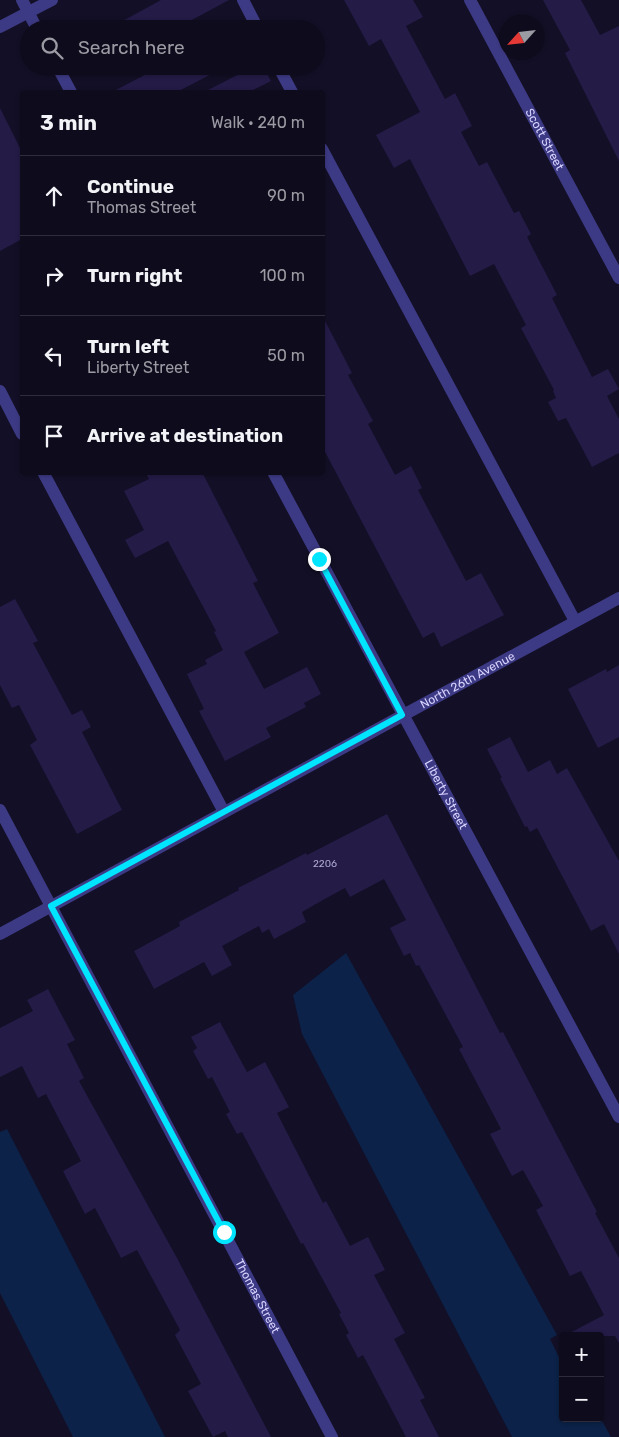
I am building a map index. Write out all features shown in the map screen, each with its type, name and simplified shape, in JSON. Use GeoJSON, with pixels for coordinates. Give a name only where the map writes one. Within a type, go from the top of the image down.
{"type":"FeatureCollection","features":[{"type":"Feature","properties":{"kind":"street"},"geometry":{"type":"LineString","coordinates":[[22,0],[32,20]]}},
{"type":"Feature","properties":{"kind":"street"},"geometry":{"type":"LineString","coordinates":[[0,27],[52,0]]}},
{"type":"Feature","properties":{"kind":"street"},"geometry":{"type":"LineString","coordinates":[[243,0],[253,20]]}},
{"type":"Feature","properties":{"kind":"street","name":"Scott Street"},"geometry":{"type":"LineString","coordinates":[[470,0],[619,278]]}},
{"type":"Feature","properties":{"kind":"street"},"geometry":{"type":"LineString","coordinates":[[62,75],[70,90]]}},
{"type":"Feature","properties":{"kind":"street"},"geometry":{"type":"LineString","coordinates":[[283,75],[291,90]]}},
{"type":"Feature","properties":{"kind":"street"},"geometry":{"type":"LineString","coordinates":[[325,155],[575,621]]}},
{"type":"Feature","properties":{"kind":"street"},"geometry":{"type":"LineString","coordinates":[[0,392],[20,430]]}},
{"type":"Feature","properties":{"kind":"street"},"geometry":{"type":"LineString","coordinates":[[45,475],[224,812]]}},
{"type":"Feature","properties":{"kind":"street","name":"Liberty Street"},"geometry":{"type":"LineString","coordinates":[[275,475],[619,1117]]}},
{"type":"Feature","properties":{"kind":"street","name":"North 26th Avenue"},"geometry":{"type":"LineString","coordinates":[[0,934],[619,598]]}},
{"type":"Feature","properties":{"kind":"street","name":"Thomas Street"},"geometry":{"type":"LineString","coordinates":[[0,810],[332,1437]]}},
{"type":"Feature","properties":{"kind":"water"},"geometry":{"type":"Polygon","coordinates":[[[346,953],[557,1335],[550,1339],[559,1357],[559,1422],[603,1422],[611,1437],[512,1437],[302,1034],[293,995],[346,953]]]}},
{"type":"Feature","properties":{"kind":"water"},"geometry":{"type":"Polygon","coordinates":[[[7,1129],[165,1437],[73,1437],[0,1293],[0,1132],[7,1129]]]}},
{"type":"Feature","properties":{"kind":"building"},"geometry":{"type":"Polygon","coordinates":[[[161,0],[229,0],[192,20],[124,20],[161,0]]]}},
{"type":"Feature","properties":{"kind":"building"},"geometry":{"type":"Polygon","coordinates":[[[344,0],[413,0],[423,17],[406,26],[445,99],[455,93],[472,126],[461,132],[479,166],[487,162],[514,213],[519,211],[531,234],[527,237],[557,295],[552,298],[592,377],[608,369],[619,389],[607,396],[619,419],[619,453],[592,467],[566,418],[558,421],[548,402],[556,398],[554,390],[521,328],[526,325],[494,264],[470,276],[410,159],[394,168],[376,135],[420,112],[381,39],[369,46],[344,0]]]}},
{"type":"Feature","properties":{"kind":"building"},"geometry":{"type":"Polygon","coordinates":[[[543,0],[581,0],[600,35],[619,26],[619,161],[565,53],[570,50],[543,0]]]}},
{"type":"Feature","properties":{"kind":"building"},"geometry":{"type":"Polygon","coordinates":[[[145,75],[210,75],[181,90],[116,90],[145,75]]]}},
{"type":"Feature","properties":{"kind":"building"},"geometry":{"type":"Polygon","coordinates":[[[237,75],[268,75],[271,81],[253,90],[208,90],[237,75]]]}},
{"type":"Feature","properties":{"kind":"building"},"geometry":{"type":"Polygon","coordinates":[[[0,108],[20,148],[20,240],[0,251],[0,108]]]}},
{"type":"Feature","properties":{"kind":"building"},"geometry":{"type":"Polygon","coordinates":[[[325,321],[352,373],[348,375],[373,421],[368,424],[395,475],[411,466],[422,488],[418,490],[466,581],[481,573],[504,615],[441,647],[434,632],[423,638],[325,452],[325,321]]]}},
{"type":"Feature","properties":{"kind":"building"},"geometry":{"type":"Polygon","coordinates":[[[147,475],[204,475],[258,581],[253,583],[279,633],[244,652],[264,689],[307,667],[321,694],[304,703],[306,707],[266,728],[271,737],[225,761],[199,711],[204,709],[187,674],[207,664],[205,660],[223,650],[214,632],[216,631],[168,541],[135,558],[125,540],[144,530],[124,491],[149,479],[147,475]]]}},
{"type":"Feature","properties":{"kind":"building"},"geometry":{"type":"Polygon","coordinates":[[[15,599],[38,641],[33,643],[72,715],[82,710],[91,727],[82,732],[122,810],[77,834],[30,745],[37,740],[19,705],[12,708],[0,685],[0,607],[15,599]]]}},
{"type":"Feature","properties":{"kind":"building"},"geometry":{"type":"Polygon","coordinates":[[[619,665],[619,737],[598,748],[568,689],[606,669],[607,672],[619,665]]]}},
{"type":"Feature","properties":{"kind":"building"},"geometry":{"type":"Polygon","coordinates":[[[510,737],[528,772],[550,760],[557,774],[567,768],[619,861],[619,954],[604,924],[591,931],[537,828],[530,832],[527,826],[525,827],[500,778],[502,778],[487,749],[510,737]]]}},
{"type":"Feature","properties":{"kind":"building"},"geometry":{"type":"Polygon","coordinates":[[[387,814],[500,1033],[503,1032],[619,1258],[619,1343],[615,1336],[604,1336],[604,1332],[572,1332],[604,1315],[581,1271],[570,1276],[536,1210],[543,1206],[523,1170],[512,1176],[490,1134],[501,1129],[459,1049],[463,1047],[419,965],[416,966],[410,953],[404,956],[390,928],[406,920],[384,879],[350,897],[345,888],[302,912],[306,922],[274,939],[269,929],[262,933],[259,926],[222,946],[232,965],[212,976],[204,962],[154,989],[134,951],[180,926],[179,922],[239,890],[238,888],[306,853],[307,855],[387,814]]]}},
{"type":"Feature","properties":{"kind":"building"},"geometry":{"type":"Polygon","coordinates":[[[48,989],[75,1040],[67,1044],[84,1078],[79,1081],[177,1258],[271,1437],[228,1437],[225,1431],[213,1437],[188,1391],[201,1384],[175,1335],[180,1330],[137,1250],[121,1258],[95,1208],[85,1214],[63,1171],[81,1161],[46,1094],[38,1098],[22,1066],[0,1077],[0,1028],[33,1011],[27,1000],[48,989]]]}},
{"type":"Feature","properties":{"kind":"building"},"geometry":{"type":"Polygon","coordinates":[[[220,1022],[247,1072],[265,1062],[289,1107],[277,1113],[323,1203],[326,1201],[350,1246],[368,1237],[385,1270],[374,1275],[405,1333],[394,1339],[425,1398],[420,1400],[439,1437],[406,1437],[363,1355],[358,1358],[346,1335],[349,1333],[339,1314],[341,1313],[303,1243],[301,1244],[242,1132],[237,1134],[226,1114],[230,1112],[212,1077],[208,1079],[193,1051],[197,1048],[191,1037],[220,1022]]]}},
{"type":"Feature","properties":{"kind":"route"},"geometry":{"type":"LineString","coordinates":[[224,1232],[51,906],[402,715],[319,559]]}}]}
